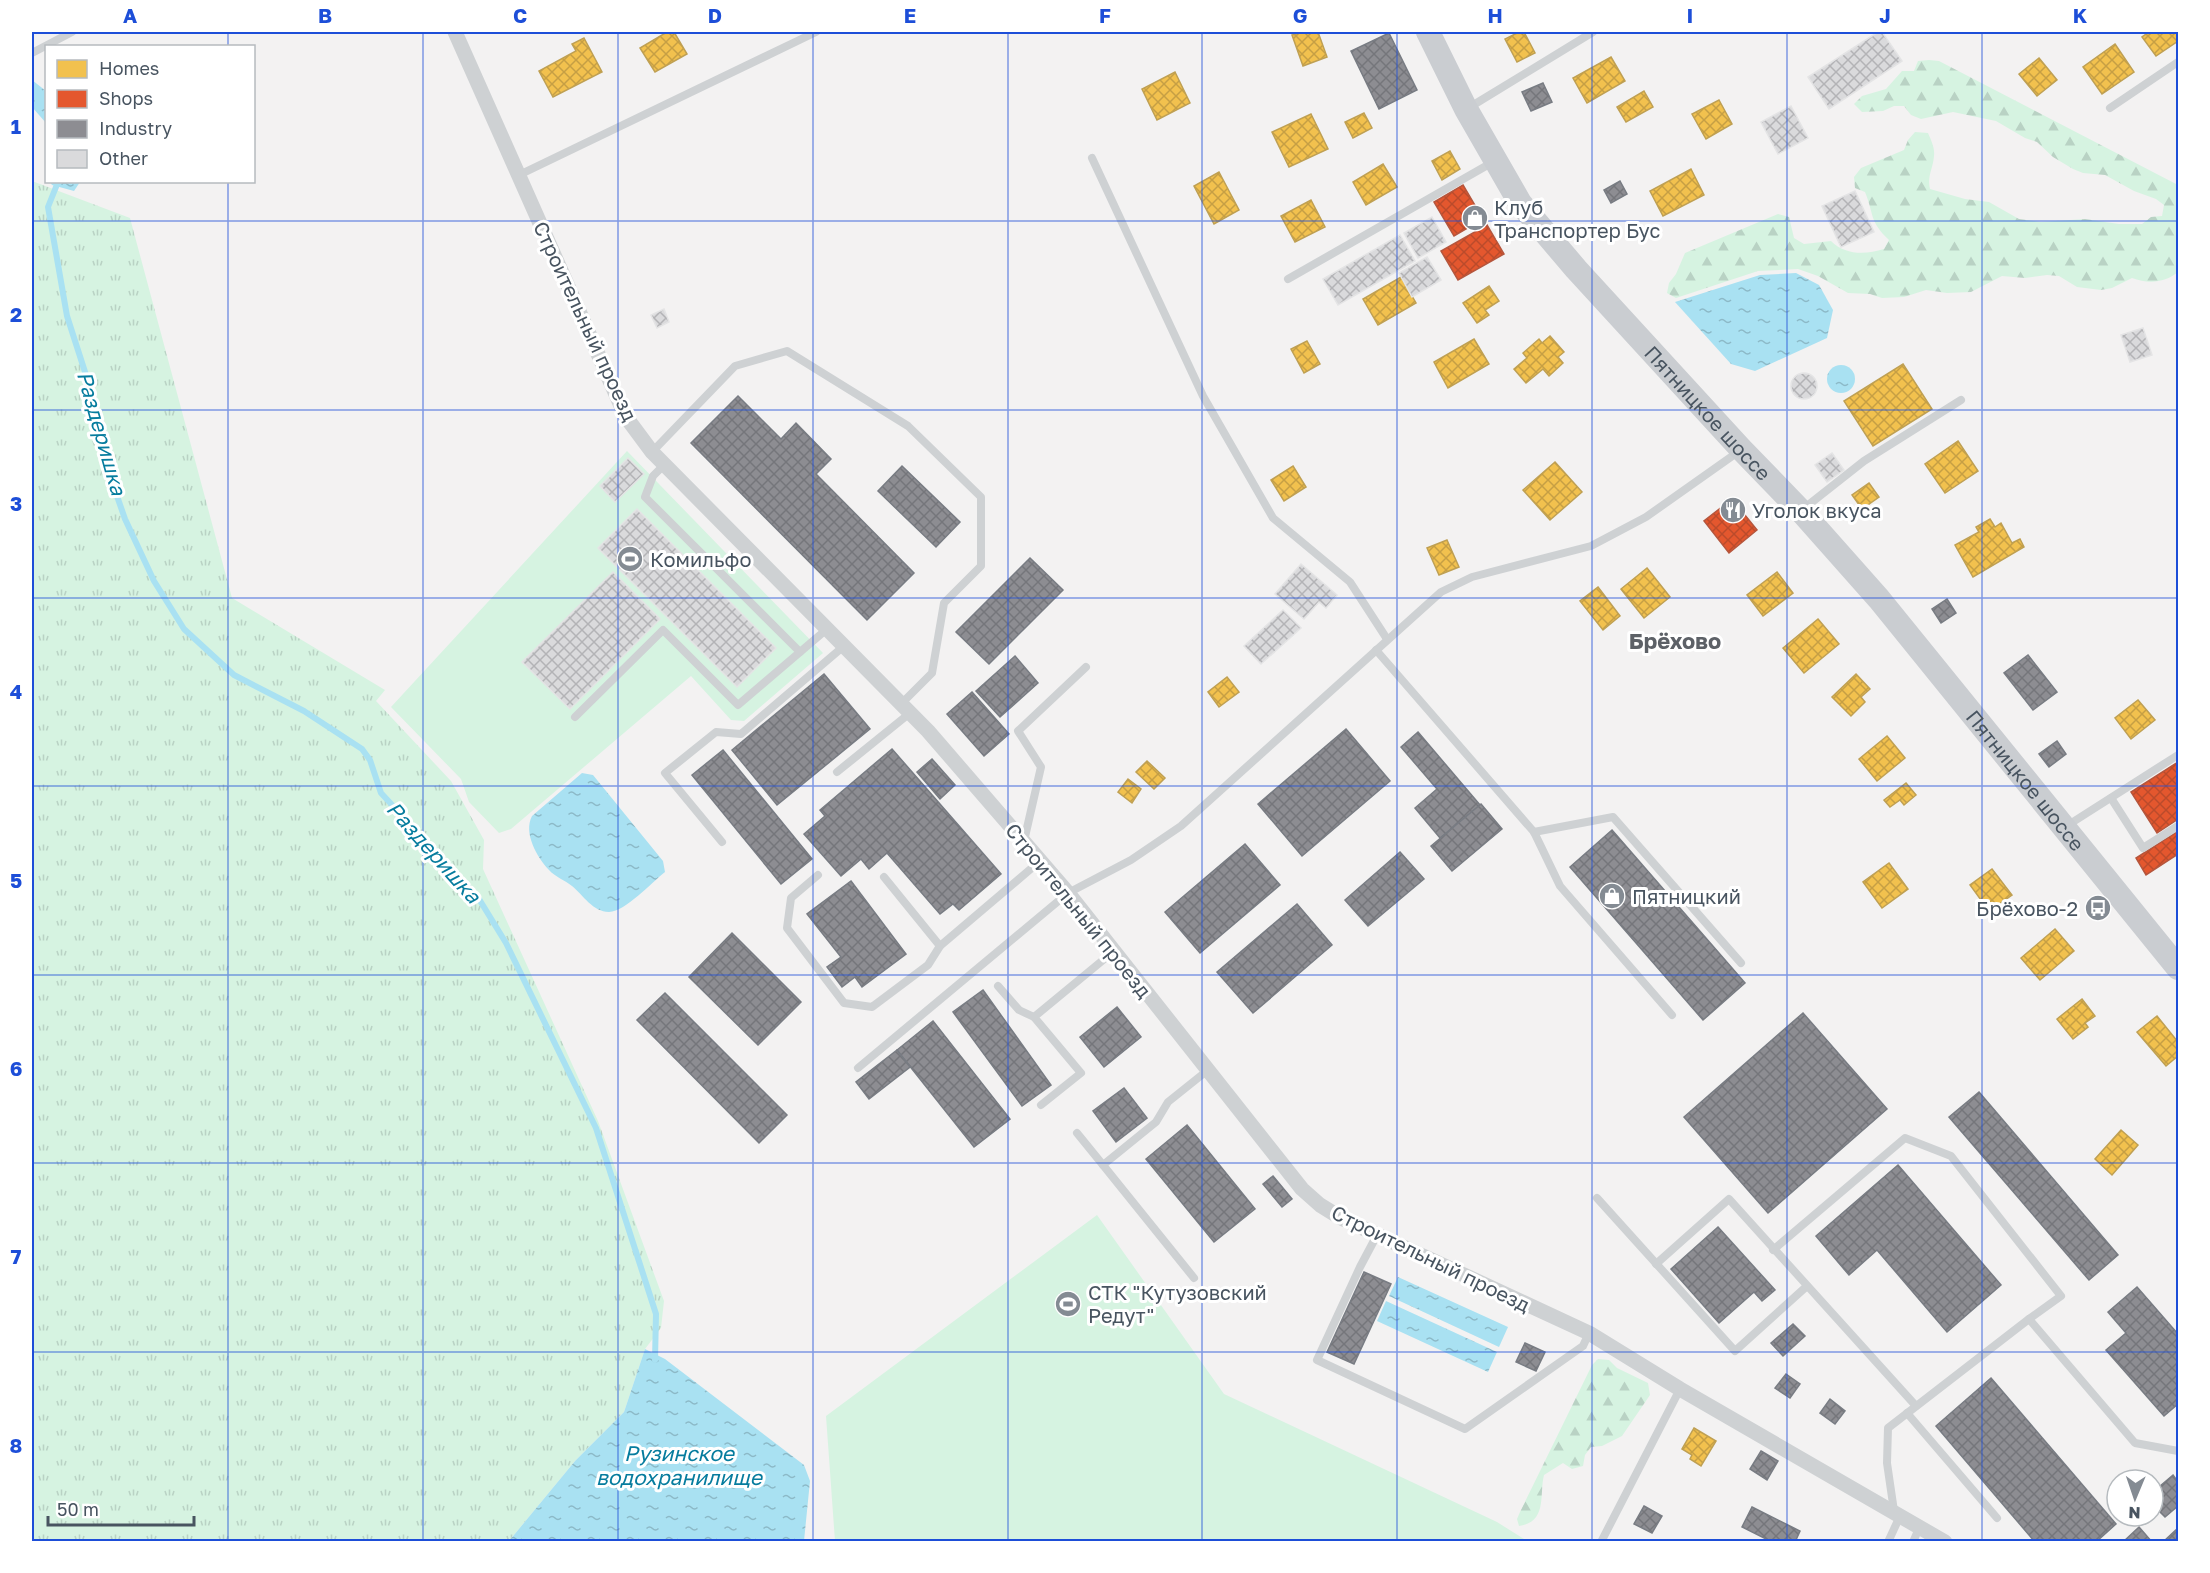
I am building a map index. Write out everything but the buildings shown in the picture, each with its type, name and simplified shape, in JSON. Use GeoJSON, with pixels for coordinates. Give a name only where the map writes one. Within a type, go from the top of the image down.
{"type":"FeatureCollection","features":[{"type":"Feature","properties":{"kind":"main road","name":"Пятницкое шоссе"},"geometry":{"type":"LineString","coordinates":[[1428,32],[1466,109],[1520,203],[1576,269],[1801,511],[1879,600],[2178,968]]}},
{"type":"Feature","properties":{"kind":"street","name":"Строительный проезд"},"geometry":{"type":"LineString","coordinates":[[455,32],[626,417],[652,452],[905,709],[1024,842],[1068,893],[1302,1189],[1320,1205],[1341,1218],[1589,1333],[1680,1389],[1946,1542]]}},
{"type":"Feature","properties":{"kind":"lane"},"geometry":{"type":"LineString","coordinates":[[47,45],[72,32]]}},
{"type":"Feature","properties":{"kind":"lane"},"geometry":{"type":"LineString","coordinates":[[519,175],[816,32]]}},
{"type":"Feature","properties":{"kind":"lane"},"geometry":{"type":"LineString","coordinates":[[1466,109],[1593,32]]}},
{"type":"Feature","properties":{"kind":"lane"},"geometry":{"type":"LineString","coordinates":[[2110,108],[2178,62]]}},
{"type":"Feature","properties":{"kind":"lane"},"geometry":{"type":"LineString","coordinates":[[1092,158],[1203,396],[1273,518],[1350,582],[1387,639]]}},
{"type":"Feature","properties":{"kind":"lane"},"geometry":{"type":"LineString","coordinates":[[1288,279],[1494,161]]}},
{"type":"Feature","properties":{"kind":"lane"},"geometry":{"type":"LineString","coordinates":[[652,452],[735,366],[787,351],[908,426],[981,497],[981,567],[944,603],[932,673],[905,709],[837,772]]}},
{"type":"Feature","properties":{"kind":"lane"},"geometry":{"type":"LineString","coordinates":[[1801,511],[1864,461],[1961,400]]}},
{"type":"Feature","properties":{"kind":"lane"},"geometry":{"type":"LineString","coordinates":[[858,1068],[1068,893],[1131,860],[1181,826],[1441,592],[1472,576],[1591,546],[1646,517],[1741,449]]}},
{"type":"Feature","properties":{"kind":"lane"},"geometry":{"type":"LineString","coordinates":[[665,464],[653,476],[645,497],[800,652]]}},
{"type":"Feature","properties":{"kind":"lane"},"geometry":{"type":"LineString","coordinates":[[575,717],[663,630],[738,705],[827,629]]}},
{"type":"Feature","properties":{"kind":"lane"},"geometry":{"type":"LineString","coordinates":[[722,842],[665,773],[716,732],[741,734],[844,646]]}},
{"type":"Feature","properties":{"kind":"lane"},"geometry":{"type":"LineString","coordinates":[[1376,650],[1534,832],[1560,886],[1672,1015]]}},
{"type":"Feature","properties":{"kind":"lane"},"geometry":{"type":"LineString","coordinates":[[1024,842],[1041,767],[1018,731],[1086,667]]}},
{"type":"Feature","properties":{"kind":"lane"},"geometry":{"type":"LineString","coordinates":[[2064,827],[2178,755]]}},
{"type":"Feature","properties":{"kind":"lane"},"geometry":{"type":"LineString","coordinates":[[2111,798],[2144,848],[2178,826]]}},
{"type":"Feature","properties":{"kind":"lane"},"geometry":{"type":"LineString","coordinates":[[1534,832],[1613,817],[1741,963]]}},
{"type":"Feature","properties":{"kind":"lane"},"geometry":{"type":"LineString","coordinates":[[818,875],[791,898],[787,928],[844,1003],[872,1007],[928,965],[940,946],[1040,861]]}},
{"type":"Feature","properties":{"kind":"lane"},"geometry":{"type":"LineString","coordinates":[[884,877],[940,946]]}},
{"type":"Feature","properties":{"kind":"lane"},"geometry":{"type":"LineString","coordinates":[[1035,1017],[1114,951]]}},
{"type":"Feature","properties":{"kind":"lane"},"geometry":{"type":"LineString","coordinates":[[998,986],[1018,1010],[1035,1017],[1080,1072],[1041,1105]]}},
{"type":"Feature","properties":{"kind":"lane"},"geometry":{"type":"LineString","coordinates":[[1103,1165],[1156,1122],[1168,1102],[1208,1070]]}},
{"type":"Feature","properties":{"kind":"lane"},"geometry":{"type":"LineString","coordinates":[[1077,1133],[1194,1278]]}},
{"type":"Feature","properties":{"kind":"lane"},"geometry":{"type":"LineString","coordinates":[[1773,1250],[1905,1138],[1951,1156],[2061,1296],[1888,1428],[1887,1463],[1898,1513],[1888,1542]]}},
{"type":"Feature","properties":{"kind":"lane"},"geometry":{"type":"LineString","coordinates":[[1597,1198],[1735,1351],[1807,1286]]}},
{"type":"Feature","properties":{"kind":"lane"},"geometry":{"type":"LineString","coordinates":[[1656,1264],[1729,1199],[1916,1406]]}},
{"type":"Feature","properties":{"kind":"lane"},"geometry":{"type":"LineString","coordinates":[[1377,1235],[1317,1360],[1465,1429],[1583,1346],[1589,1333]]}},
{"type":"Feature","properties":{"kind":"lane"},"geometry":{"type":"LineString","coordinates":[[2029,1319],[2135,1443],[2178,1451]]}},
{"type":"Feature","properties":{"kind":"lane"},"geometry":{"type":"LineString","coordinates":[[1601,1542],[1680,1389]]}},
{"type":"Feature","properties":{"kind":"lane"},"geometry":{"type":"LineString","coordinates":[[1907,1413],[1997,1518]]}},
{"type":"Feature","properties":{"kind":"lane"},"geometry":{"type":"LineString","coordinates":[[1913,1542],[1920,1526]]}},
{"type":"Feature","properties":{"kind":"green space"},"geometry":{"type":"Polygon","coordinates":[[[1918,61],[1939,61],[2178,185],[2178,272],[2173,276],[2156,281],[2132,278],[2112,288],[2101,290],[2077,287],[2059,276],[2025,278],[2002,276],[1971,292],[1947,293],[1926,290],[1904,297],[1882,298],[1870,294],[1848,293],[1818,276],[1798,269],[1758,271],[1676,298],[1667,293],[1669,283],[1676,274],[1685,253],[1778,214],[1789,217],[1794,238],[1804,244],[1831,241],[1843,249],[1856,252],[1884,249],[1889,240],[1875,222],[1865,192],[1855,188],[1854,177],[1861,168],[1904,150],[1908,140],[1915,132],[1928,133],[1933,147],[1930,189],[1965,199],[1989,202],[2019,219],[2041,222],[2085,219],[2119,224],[2142,224],[2151,217],[2162,216],[2164,205],[2156,199],[2134,191],[2105,175],[2083,173],[2073,169],[2053,157],[2037,142],[2025,138],[1996,121],[1953,112],[1921,119],[1911,115],[1904,106],[1894,106],[1883,111],[1862,112],[1854,104],[1862,96],[1886,89],[1902,71],[1914,71],[1918,61]]]}},
{"type":"Feature","properties":{"kind":"green space"},"geometry":{"type":"Polygon","coordinates":[[[32,181],[130,218],[232,598],[385,690],[376,701],[451,781],[484,840],[483,869],[598,1121],[664,1301],[661,1328],[645,1349],[624,1412],[575,1461],[509,1541],[32,1541],[32,181]]]}},
{"type":"Feature","properties":{"kind":"green space","name":"Комильфо"},"geometry":{"type":"Polygon","coordinates":[[[627,451],[823,653],[744,721],[731,720],[691,676],[511,829],[499,833],[469,802],[461,779],[391,707],[627,451]]]}},
{"type":"Feature","properties":{"kind":"green space","name":"СТК \"Кутузовский Редут\""},"geometry":{"type":"Polygon","coordinates":[[[1097,1215],[1224,1394],[1497,1522],[1527,1541],[835,1541],[826,1416],[1097,1215]]]}},
{"type":"Feature","properties":{"kind":"green space"},"geometry":{"type":"Polygon","coordinates":[[[1598,1359],[1609,1360],[1617,1368],[1648,1383],[1650,1395],[1622,1436],[1602,1446],[1591,1447],[1585,1455],[1583,1466],[1572,1469],[1563,1463],[1544,1475],[1538,1513],[1534,1519],[1519,1526],[1517,1519],[1520,1512],[1592,1365],[1598,1359]]]}},
{"type":"Feature","properties":{"kind":"water"},"geometry":{"type":"Polygon","coordinates":[[[32,80],[45,90],[45,122],[32,107],[32,80]]]}},
{"type":"Feature","properties":{"kind":"water"},"geometry":{"type":"Polygon","coordinates":[[[51,183],[79,183],[74,191],[51,183]]]}},
{"type":"Feature","properties":{"kind":"water"},"geometry":{"type":"Polygon","coordinates":[[[1796,273],[1819,285],[1833,310],[1827,338],[1755,371],[1731,364],[1675,302],[1760,275],[1796,273]]]}},
{"type":"Feature","properties":{"kind":"water"},"geometry":{"type":"Polygon","coordinates":[[[1841,365],[1851,369],[1855,379],[1851,389],[1841,393],[1831,389],[1827,379],[1831,369],[1841,365]]]}},
{"type":"Feature","properties":{"kind":"water"},"geometry":{"type":"Polygon","coordinates":[[[582,773],[593,775],[663,861],[665,872],[623,907],[609,912],[593,906],[572,886],[551,872],[544,865],[530,837],[532,816],[582,773]]]}},
{"type":"Feature","properties":{"kind":"water"},"geometry":{"type":"Polygon","coordinates":[[[1398,1277],[1508,1327],[1499,1347],[1389,1296],[1398,1277]]]}},
{"type":"Feature","properties":{"kind":"water"},"geometry":{"type":"Polygon","coordinates":[[[1386,1301],[1497,1352],[1488,1372],[1377,1321],[1386,1301]]]}},
{"type":"Feature","properties":{"kind":"water","name":"Рузинское водохранилище"},"geometry":{"type":"Polygon","coordinates":[[[645,1349],[665,1359],[804,1465],[810,1481],[804,1541],[509,1541],[575,1461],[624,1412],[645,1349]]]}},
{"type":"Feature","properties":{"kind":"waterway","name":"Раздеришка"},"geometry":{"type":"LineString","coordinates":[[58,183],[48,207],[67,316],[95,403],[110,476],[125,519],[154,581],[184,629],[234,675],[304,711],[362,749],[370,760],[381,793],[479,899],[506,943],[596,1128],[656,1314],[655,1360]]}},
{"type":"Feature","properties":{"kind":"place","name":"Клуб Транспортер Бус"},"geometry":{"type":"Point","coordinates":[1475,218]}},
{"type":"Feature","properties":{"kind":"place","name":"Уголок вкуса"},"geometry":{"type":"Point","coordinates":[1733,510]}},
{"type":"Feature","properties":{"kind":"place","name":"Комильфо"},"geometry":{"type":"Point","coordinates":[630,559]}},
{"type":"Feature","properties":{"kind":"place","name":"Пятницкий"},"geometry":{"type":"Point","coordinates":[1612,896]}},
{"type":"Feature","properties":{"kind":"place","name":"Брёхово-2"},"geometry":{"type":"Point","coordinates":[2098,908]}},
{"type":"Feature","properties":{"kind":"place","name":"СТК \"Кутузовский Редут\""},"geometry":{"type":"Point","coordinates":[1068,1304]}},
{"type":"Feature","properties":{"kind":"district","name":"Брёхово"},"geometry":{"type":"Point","coordinates":[1675,640]}}]}
